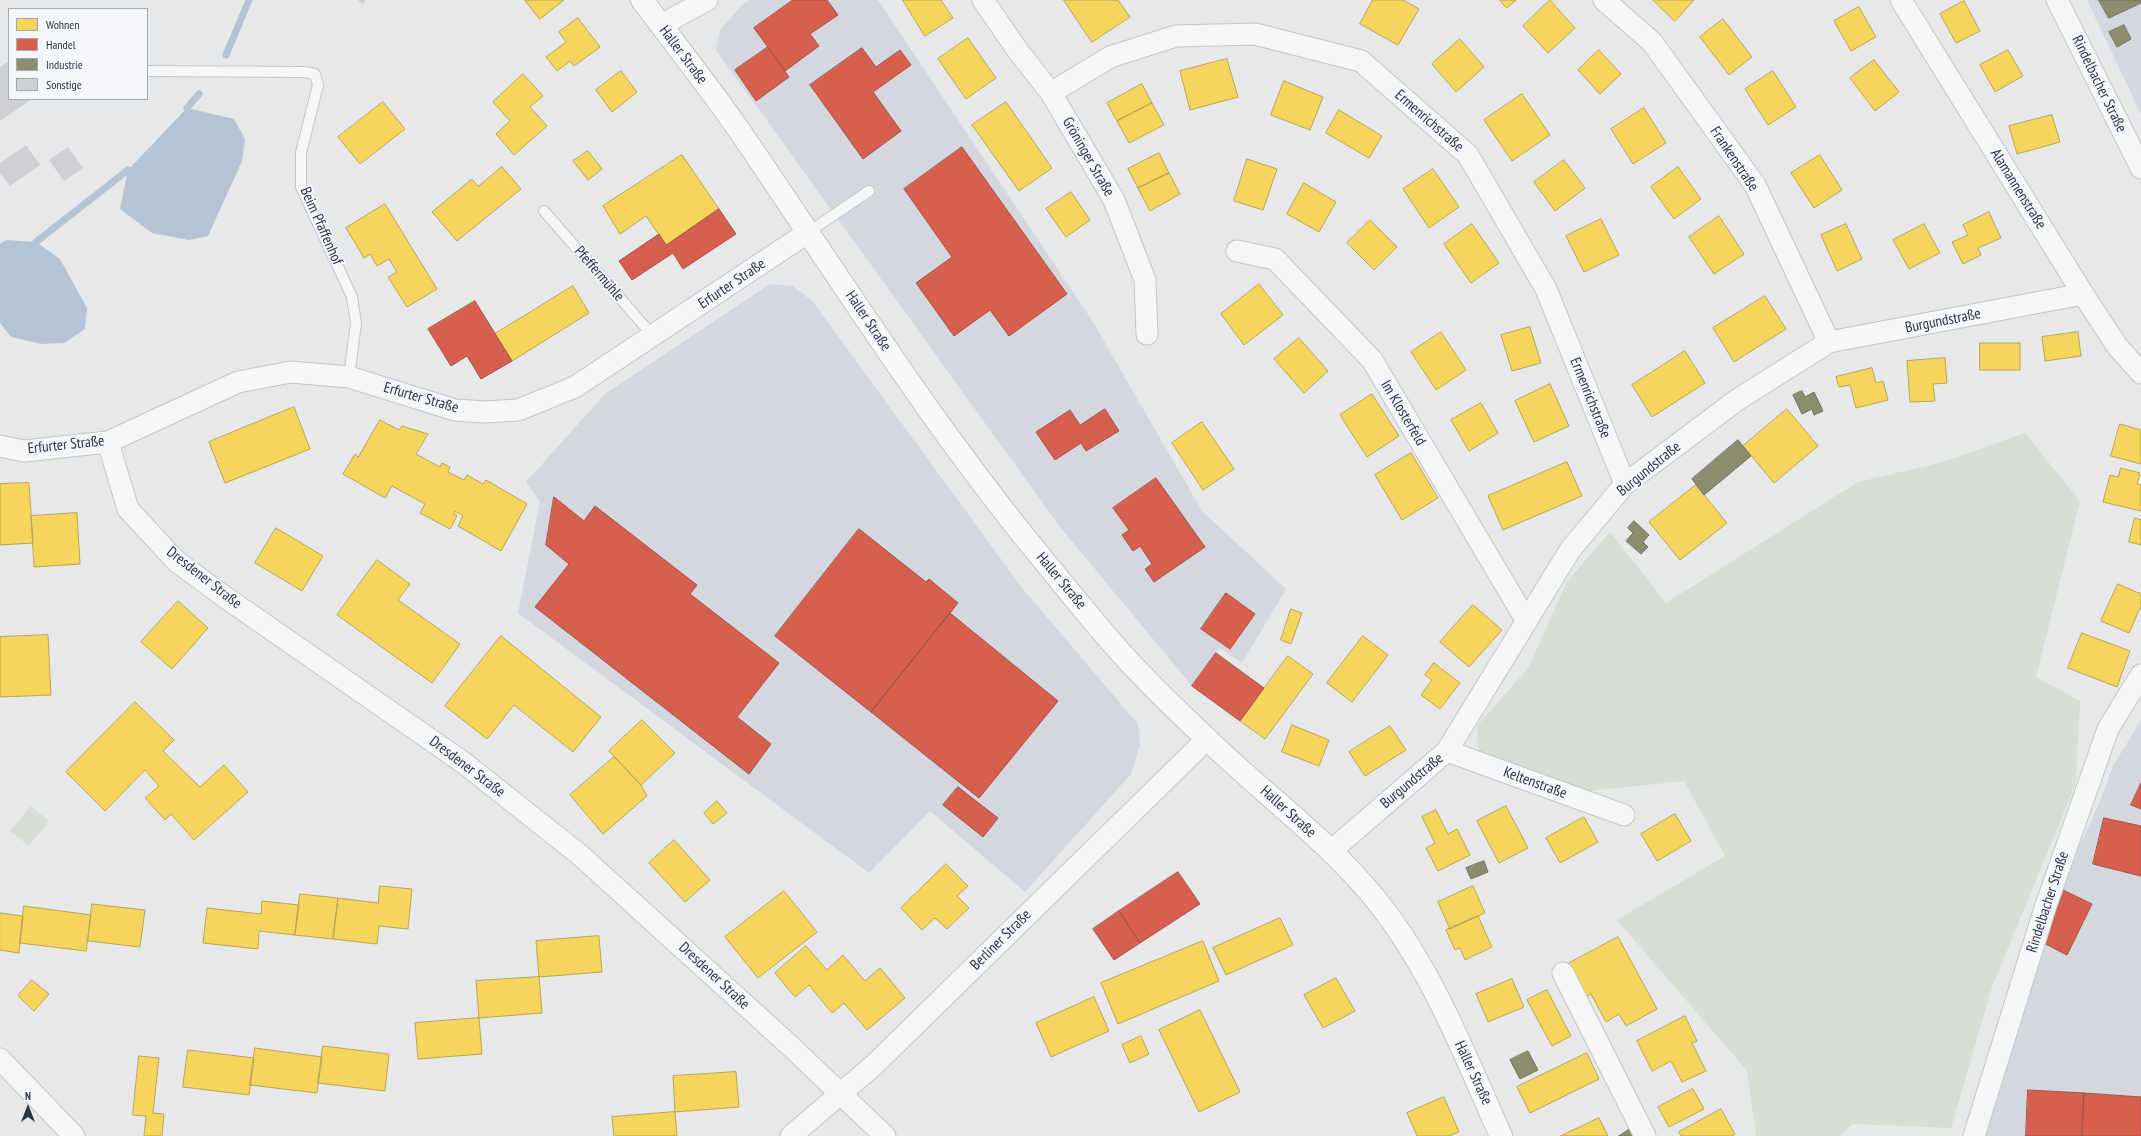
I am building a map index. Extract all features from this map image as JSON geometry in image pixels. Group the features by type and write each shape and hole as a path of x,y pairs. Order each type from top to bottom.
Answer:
{"main road":[{"name":"Haller Straße","path":"642,0 740,131 808,233 978,479 1116,647 1207,739 1332,850 1376,900 1406,940 1431,983 1502,1136"}],"street":[{"path":"661,25 707,0"},
{"name":"Gröninger Straße","path":"983,0 1018,51 1051,93 1114,200 1145,280 1147,334"},
{"name":"Frankenstraße","path":"1604,0 1652,42 1755,185 1829,342"},
{"name":"Alamannenstraße","path":"1901,0 2083,294 2117,346 2141,373"},
{"name":"Rindelbacher Straße","path":"2057,0 2141,168"},
{"name":"Ermenrichstraße","path":"1051,93 1110,57 1176,36 1255,34 1361,61 1468,155 1546,289 1625,484"},
{"name":"Erfurter Straße","path":"0,446 24,451 108,442 238,382 291,372 349,377 455,410 486,412 518,410 575,388 808,233"},
{"name":"Im Klosterfeld","path":"1237,251 1275,259 1372,360 1526,620"},
{"name":"Burgundstraße","path":"1332,850 1447,751 1570,550 1625,484 1737,400 1829,342 2083,294"},
{"name":"Dresdener Straße","path":"108,442 128,509 176,561 222,595 464,763 574,850 642,910 886,1136"},
{"name":"Rindelbacher Straße","path":"1974,1136 2045,908 2108,729 2141,676"},
{"name":"Berliner Straße","path":"791,1136 874,1065 1207,739"},
{"name":"Keltenstraße","path":"1447,751 1624,815"},
{"path":"1563,973 1645,1136"},
{"path":"0,1059 74,1136"}],"lane":[{"name":"Beim Pfaffenhof","path":"148,71 304,72 315,74 318,85 301,153 301,187 352,297 356,322 349,377"},
{"path":"808,233 869,191"},
{"name":"Pfeffermühle","path":"544,211 654,336"}],"shaded area":[{"path":"749,0 878,0 1093,322 1202,511 1286,589 1242,663 1220,648 1192,686 1060,527 716,50 720,30 743,4"},
{"path":"2087,0 2141,0 2141,114"},
{"path":"770,284 793,286 813,302 1022,588 1138,724 1140,744 1131,774 1025,892 930,811 869,873 518,613 540,502 526,482 605,394"},
{"path":"2025,433 2080,501 2036,677 2080,701 2076,783 1992,987 1951,1128 1853,1124 1840,1136 1756,1136 1747,1071 1617,920 1725,856 1684,781 1588,791 1478,751 1477,726 1529,667 1566,583 1610,532 1666,603 1858,482 1940,463"},
{"path":"2141,720 2141,1136 1984,1136 2036,939 2098,806 2113,766"},
{"path":"31,806 49,821 29,846 10,831"}],"water":[{"path":"187,108 234,119 245,139 242,161 208,236 189,240 152,233 120,209 128,170"},
{"path":"6,240 36,242 60,259 87,308 85,329 64,343 41,344 11,337 0,323 0,244"}],"building: Wohnen":[{"path":"525,0 564,0 540,19"},
{"path":"903,0 941,0 953,18 925,36"},
{"path":"1064,0 1118,0 1130,17 1092,42"},
{"path":"1373,0 1403,0 1419,9 1398,45 1360,24"},
{"path":"1500,0 1516,0 1507,8"},
{"path":"1550,0 1575,28 1548,53 1523,26"},
{"path":"1653,0 1694,0 1675,21"},
{"path":"1964,1 1980,31 1956,43 1940,14"},
{"path":"1859,7 1876,37 1851,51 1834,21"},
{"path":"578,18 600,47 574,66 570,61 557,71 546,57 566,42 559,32"},
{"path":"1723,19 1752,57 1729,75 1700,37"},
{"path":"968,38 996,78 966,99 938,59"},
{"path":"1460,39 1484,67 1456,92 1432,64"},
{"path":"1599,50 1621,74 1600,94 1578,70"},
{"path":"2008,50 2023,76 1995,92 1980,65"},
{"path":"1227,59 1238,97 1190,110 1180,71"},
{"path":"1874,60 1899,92 1875,111 1850,78"},
{"path":"621,71 637,92 612,112 596,90"},
{"path":"1773,71 1796,107 1768,125 1745,89"},
{"path":"523,74 543,96 530,107 547,126 514,155 496,134 510,121 493,102"},
{"path":"1284,81 1323,97 1310,130 1271,115"},
{"path":"1142,84 1152,103 1117,121 1107,103"},
{"path":"1522,94 1550,135 1512,161 1484,120"},
{"path":"383,102 405,129 360,164 338,137"},
{"path":"1006,102 1052,168 1019,191 972,125"},
{"path":"1152,103 1164,125 1129,143 1117,121"},
{"path":"1644,108 1666,143 1633,164 1611,129"},
{"path":"1339,110 1382,136 1369,158 1326,133"},
{"path":"2052,115 2060,142 2017,154 2009,126"},
{"path":"588,151 602,169 588,180 573,161"},
{"path":"1159,153 1169,173 1138,188 1128,169"},
{"path":"682,155 719,209 666,245 646,216 620,234 603,206"},
{"path":"1820,155 1842,190 1814,208 1791,173"},
{"path":"1247,159 1277,169 1263,210 1234,201"},
{"path":"1564,160 1585,188 1555,211 1534,182"},
{"path":"502,167 521,189 457,241 432,212 472,179 478,186"},
{"path":"1678,167 1701,199 1674,219 1651,187"},
{"path":"1433,169 1459,207 1429,228 1403,189"},
{"path":"1169,173 1180,194 1150,211 1138,188"},
{"path":"1304,183 1336,202 1319,232 1287,214"},
{"path":"1071,192 1090,220 1066,237 1046,209"},
{"path":"385,204 437,289 407,307 388,277 397,272 389,259 377,266 370,254 364,258 346,228"},
{"path":"1989,212 2001,238 1978,248 1981,255 1963,264 1952,242 1968,235 1963,225"},
{"path":"1719,216 1744,254 1714,274 1689,237"},
{"path":"1601,219 1619,255 1584,272 1566,236"},
{"path":"1370,220 1397,247 1374,270 1347,243"},
{"path":"1472,224 1499,263 1471,283 1444,244"},
{"path":"1846,224 1862,259 1837,271 1821,235"},
{"path":"1924,224 1940,253 1909,269 1893,240"},
{"path":"1259,284 1283,315 1244,345 1221,314"},
{"path":"573,286 589,313 512,361 495,334"},
{"path":"1765,296 1786,329 1734,362 1713,328"},
{"path":"1530,327 1541,363 1512,371 1501,335"},
{"path":"1441,332 1466,370 1436,390 1411,352"},
{"path":"2078,332 2081,356 2045,361 2042,337"},
{"path":"1299,338 1328,371 1304,393 1274,359"},
{"path":"1980,343 2020,343 2020,370 1980,370"},
{"path":"1685,351 1705,383 1652,417 1632,385"},
{"path":"1945,358 1947,383 1933,384 1935,401 1910,402 1907,361"},
{"path":"1872,368 1876,383 1883,381 1888,400 1856,408 1850,385 1839,387 1836,377"},
{"path":"1550,384 1569,426 1534,442 1515,401"},
{"path":"1372,394 1399,436 1367,457 1340,415"},
{"path":"1481,403 1498,433 1469,451 1451,420"},
{"path":"294,407 310,449 225,483 209,442"},
{"path":"1787,409 1818,446 1774,483 1743,446"},
{"path":"380,420 399,430 402,426 428,434 416,454 440,467 442,463 450,467 448,472 464,480 467,475 483,484 486,480 527,504 501,551 458,526 463,516 455,511 454,514 457,516 450,529 420,513 425,504 392,486 385,498 343,474 355,454 358,457"},
{"path":"1202,422 1234,469 1203,490 1172,443"},
{"path":"2120,424 2141,430 2141,464 2111,456"},
{"path":"1411,453 1438,498 1402,520 1375,475"},
{"path":"1567,462 1582,496 1503,530 1488,496"},
{"path":"2121,468 2140,473 2137,484 2141,485 2141,511 2103,502 2110,475 2118,477"},
{"path":"29,483 33,543 0,545 0,484"},
{"path":"1696,485 1727,523 1680,560 1649,522"},
{"path":"77,513 80,564 34,567 31,516"},
{"path":"2135,518 2141,520 2141,545 2129,542"},
{"path":"276,528 323,556 302,591 255,563"},
{"path":"377,560 410,584 398,600 460,644 432,683 337,615"},
{"path":"2118,584 2141,594 2141,606 2129,633 2101,621"},
{"path":"178,601 208,628 172,669 141,642"},
{"path":"1473,605 1502,630 1469,667 1440,642"},
{"path":"1291,609 1302,613 1291,644 1281,640"},
{"path":"2082,633 2130,651 2117,687 2068,668"},
{"path":"48,635 51,695 0,697 0,637"},
{"path":"501,636 601,717 573,752 514,705 487,739 445,706"},
{"path":"1363,636 1388,655 1352,702 1327,683"},
{"path":"1288,656 1313,674 1265,739 1240,721"},
{"path":"1434,663 1460,683 1440,709 1421,695 1432,680 1425,675"},
{"path":"135,702 174,740 163,751 200,787 224,765 248,792 194,840 171,814 165,820 145,798 159,786 145,770 105,811 66,772"},
{"path":"642,720 675,753 641,785 609,751"},
{"path":"1292,725 1329,740 1319,766 1282,752"},
{"path":"1390,726 1406,750 1365,776 1349,752"},
{"path":"614,757 641,785 647,796 603,834 570,795"},
{"path":"717,801 727,813 713,824 704,813"},
{"path":"1506,806 1528,848 1499,863 1477,821"},
{"path":"1436,810 1448,834 1457,829 1470,855 1438,871 1426,848 1435,843 1422,817"},
{"path":"1675,814 1691,841 1657,861 1641,834"},
{"path":"1584,817 1598,842 1560,863 1546,838"},
{"path":"674,840 710,880 685,902 649,863"},
{"path":"946,864 968,886 957,896 969,908 947,929 935,918 922,930 901,908"},
{"path":"380,886 412,889 408,929 379,926 377,944 333,939 338,898 378,903"},
{"path":"1473,886 1485,913 1450,929 1438,902"},
{"path":"784,891 817,932 758,978 725,937"},
{"path":"300,894 338,898 333,939 295,935"},
{"path":"262,901 299,905 295,935 259,931 258,949 203,943 207,908 261,914"},
{"path":"92,904 145,910 140,947 88,941"},
{"path":"24,906 91,915 86,951 20,943"},
{"path":"0,913 23,916 19,953 0,950"},
{"path":"1478,916 1492,947 1465,960 1460,948 1455,950 1446,930"},
{"path":"1280,918 1293,945 1226,975 1213,948"},
{"path":"599,936 602,972 539,977 536,941"},
{"path":"1618,937 1657,1009 1626,1026 1619,1014 1606,1022 1591,994 1582,999 1564,966"},
{"path":"1203,941 1219,981 1118,1024 1101,983"},
{"path":"806,946 827,970 843,955 865,981 880,968 905,998 867,1030 844,1003 832,1013 809,985 795,997 775,973"},
{"path":"539,977 542,1013 479,1018 476,981"},
{"path":"1336,978 1355,1011 1323,1028 1304,995"},
{"path":"1512,979 1524,1007 1488,1022 1476,994"},
{"path":"32,980 49,994 34,1011 18,996"},
{"path":"1547,990 1571,1036 1552,1046 1527,1000"},
{"path":"1094,997 1109,1031 1051,1057 1036,1023"},
{"path":"1200,1010 1240,1092 1199,1112 1159,1030"},
{"path":"1685,1016 1697,1041 1692,1043 1706,1071 1682,1082 1671,1061 1652,1071 1637,1041"},
{"path":"479,1018 482,1054 418,1059 415,1023"},
{"path":"1141,1036 1149,1054 1130,1063 1122,1045"},
{"path":"323,1046 389,1054 385,1091 318,1083"},
{"path":"255,1048 322,1057 317,1093 250,1085"},
{"path":"188,1050 254,1058 249,1095 183,1087"},
{"path":"1587,1053 1599,1079 1530,1113 1517,1087"},
{"path":"139,1056 159,1058 153,1113 164,1114 162,1136 144,1136 146,1116 133,1115"},
{"path":"736,1072 739,1107 675,1112 673,1076"},
{"path":"1693,1089 1704,1109 1669,1127 1658,1107"},
{"path":"1444,1097 1459,1132 1449,1136 1417,1136 1407,1113"},
{"path":"1721,1109 1735,1134 1732,1136 1681,1136 1679,1132"},
{"path":"675,1112 677,1136 614,1136 612,1117"},
{"path":"1599,1118 1608,1136 1561,1136"}],"building: Handel":[{"path":"793,0 827,0 838,15 810,34 819,46 785,71 754,28"},
{"path":"768,47 789,77 756,101 735,70"},
{"path":"862,48 876,67 900,50 911,65 873,92 901,131 863,159 810,85"},
{"path":"962,147 1067,294 1009,336 990,310 954,336 916,283 952,257 904,189"},
{"path":"719,209 736,234 683,269 673,253 632,280 619,261 659,234 666,245"},
{"path":"475,301 512,361 481,379 467,356 451,366 428,329"},
{"path":"1105,409 1119,431 1086,451 1081,443 1055,460 1036,432 1070,410 1080,425"},
{"path":"1156,478 1205,547 1154,582 1145,569 1152,564 1140,546 1133,551 1122,535 1129,530 1113,508"},
{"path":"554,497 584,521 595,506 697,585 690,594 779,663 737,717 771,744 749,774 535,607 569,564 546,545"},
{"path":"859,529 926,582 929,579 958,603 871,712 775,636"},
{"path":"1226,593 1255,614 1230,649 1201,629"},
{"path":"950,613 1058,701 979,798 871,712"},
{"path":"1216,653 1264,688 1240,721 1192,686"},
{"path":"2141,783 2141,809 2131,805"},
{"path":"958,787 998,818 983,837 943,805"},
{"path":"2104,818 2141,826 2141,876 2093,864"},
{"path":"1178,872 1200,904 1140,943 1119,911"},
{"path":"2061,889 2092,904 2067,955 2036,939"},
{"path":"1119,911 1140,943 1114,960 1093,929"},
{"path":"2028,1090 2084,1093 2082,1136 2026,1136"},
{"path":"2084,1093 2141,1097 2141,1136 2082,1136"}],"building: Industrie":[{"path":"2099,0 2141,0 2141,3 2109,18"},
{"path":"2124,25 2131,39 2117,47 2109,32"},
{"path":"1802,391 1805,397 1814,392 1823,411 1814,415 1812,409 1802,414 1793,395"},
{"path":"1738,440 1751,456 1704,495 1692,479"},
{"path":"1634,521 1649,535 1643,542 1648,547 1641,554 1626,541 1633,533 1628,528"},
{"path":"1484,861 1488,872 1471,879 1466,868"},
{"path":"1528,1051 1538,1070 1520,1079 1510,1060"},
{"path":"1630,1129 1634,1136 1619,1136"}],"building: Sonstige":[{"path":"358,0 366,0 362,4"},
{"path":"8,62 8,100 31,100 0,121 0,67"},
{"path":"26,145 40,165 10,186 0,173 0,163"},
{"path":"68,147 83,168 64,181 49,160"}],"waterway":[{"path":"226,55 249,0"},
{"path":"187,108 199,94"},
{"path":"36,242 128,170"}]}
